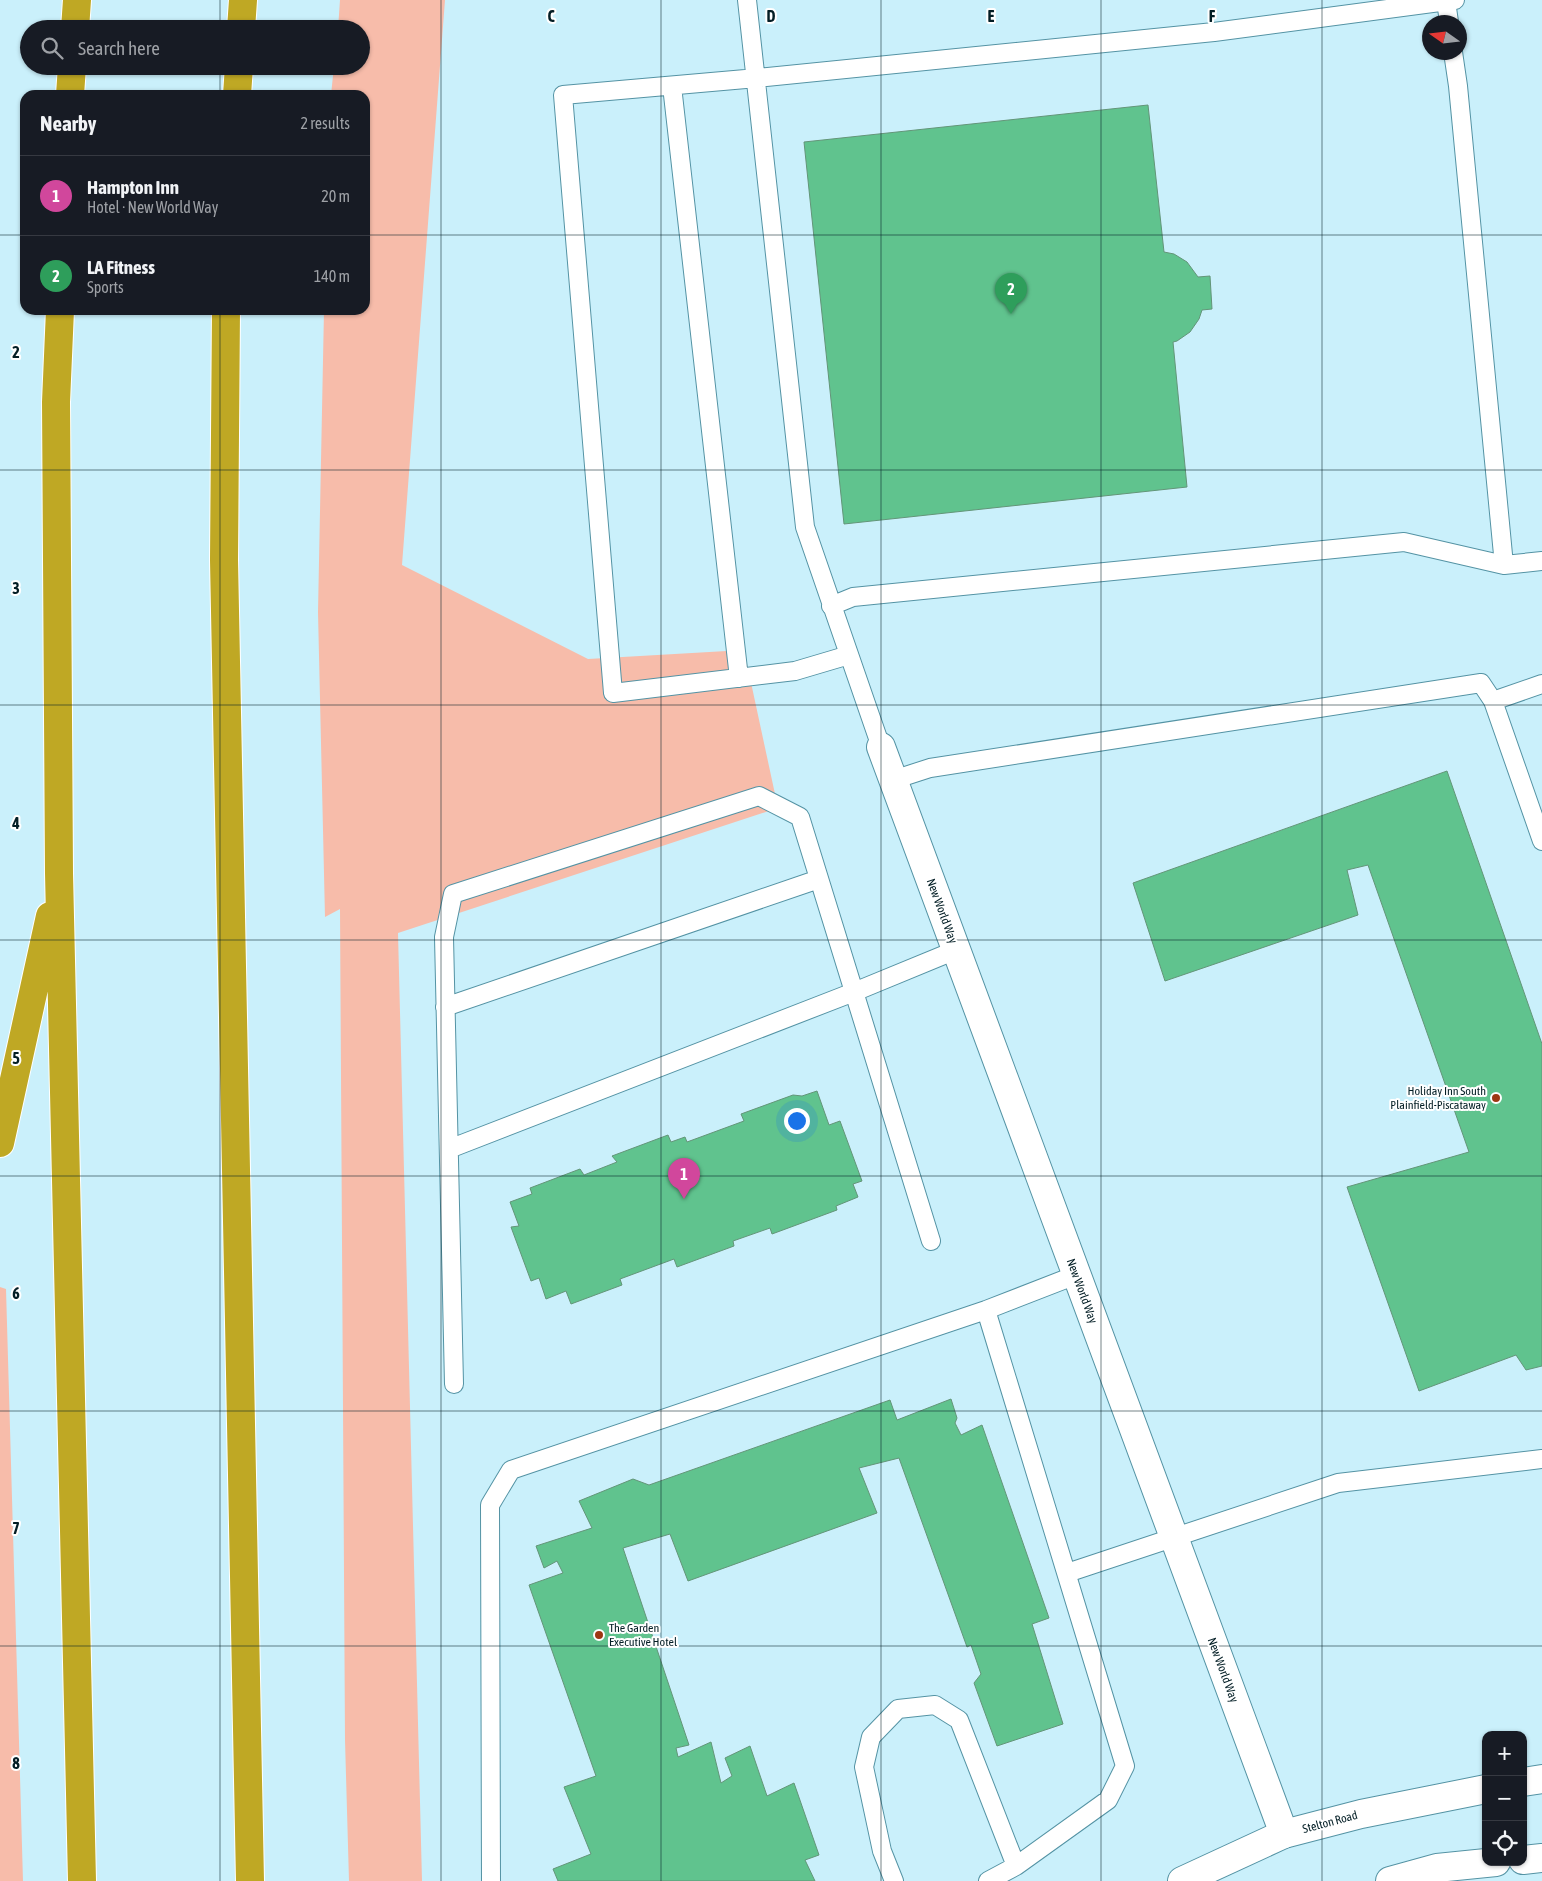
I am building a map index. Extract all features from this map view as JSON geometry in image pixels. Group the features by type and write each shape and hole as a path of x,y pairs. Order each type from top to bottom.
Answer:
{"highway":[{"path":"76,20 77,0"},
{"path":"242,20 243,0"},
{"path":"70,90 71,75"},
{"path":"237,90 238,75"},
{"path":"60,315 56,402 59,873 82,1881"},
{"path":"226,315 224,570 250,1881"},
{"path":"0,1143 59,873"}],"street":[{"name":"New World Way","path":"881,747 1284,1834"},
{"path":"1527,1781 1542,1779"},
{"name":"Stelton Road","path":"1182,1881 1284,1834 1361,1814 1482,1790"},
{"path":"1527,1860 1542,1858"},
{"path":"1390,1881 1437,1868 1482,1863"}],"lane":[{"path":"747,0 805,527 881,747"},
{"path":"849,655 795,671 613,693 563,95 757,78 1214,32 1450,0 1449,15"},
{"path":"1454,60 1504,565"},
{"path":"672,86 739,678"},
{"path":"831,606 853,597 1404,542 1504,565 1542,561"},
{"path":"893,780 930,768 1481,682 1493,701 1542,841"},
{"path":"1493,701 1542,684"},
{"path":"454,1384 444,937 453,894 759,796 800,817 931,1241"},
{"path":"445,1007 819,879"},
{"path":"449,1149 854,992 956,950"},
{"path":"490,1881 490,1506 511,1470 986,1310 1076,1275"},
{"path":"986,1310 1125,1766 1108,1800 1016,1866 988,1881"},
{"path":"1067,1573 1338,1483 1542,1459"},
{"path":"894,1881 882,1851 864,1767 871,1737 898,1709 935,1705 959,1720 1016,1866"}],"shaded area":[{"path":"340,0 445,0 402,565 588,659 744,650 778,808 398,933 422,1881 349,1881 345,1740 340,909 325,917 318,612 324,315 370,315 370,90 332,90 333,75 370,75 370,20 339,20"},
{"path":"0,1287 6,1289 23,1881 0,1881"}],"building":[{"path":"1148,105 1164,252 1174,254 1187,262 1198,277 1210,276 1212,309 1202,310 1199,319 1190,332 1173,342 1187,487 844,524 804,142"},
{"name":"Holiday Inn South Plainfield-Piscataway","path":"1447,771 1542,1044 1542,1366 1526,1370 1516,1355 1419,1391 1347,1187 1469,1152 1368,865 1347,870 1358,915 1165,981 1133,883"},
{"path":"817,1091 829,1125 840,1121 862,1181 853,1184 858,1197 836,1206 837,1210 772,1234 770,1228 733,1241 734,1246 677,1267 674,1259 620,1279 622,1285 571,1304 566,1291 546,1299 539,1278 531,1281 511,1227 519,1226 510,1202 532,1194 530,1188 580,1169 584,1175 617,1162 612,1156 668,1135 671,1142 685,1137 687,1142 744,1121 741,1114 793,1095 802,1096"},
{"name":"The Garden Executive Hotel","path":"951,1399 957,1418 955,1423 961,1435 982,1425 1049,1618 1032,1624 1063,1724 997,1746 974,1683 981,1674 971,1645 967,1647 899,1458 859,1468 877,1513 688,1581 670,1534 623,1548 689,1745 676,1748 678,1757 711,1742 721,1783 732,1776 725,1758 750,1746 767,1796 794,1783 819,1855 805,1860 815,1881 558,1881 553,1869 591,1854 564,1787 596,1776 529,1585 563,1573 557,1561 544,1568 536,1546 592,1528 579,1501 633,1479 649,1485 890,1400 897,1420"}],"place":[{"name":"LA Fitness","path":"1011,314"},
{"name":"Holiday Inn South Plainfield-Piscataway","path":"1496,1098"},
{"name":"Hampton Inn","path":"684,1199"},
{"name":"The Garden Executive Hotel","path":"599,1635"}]}
